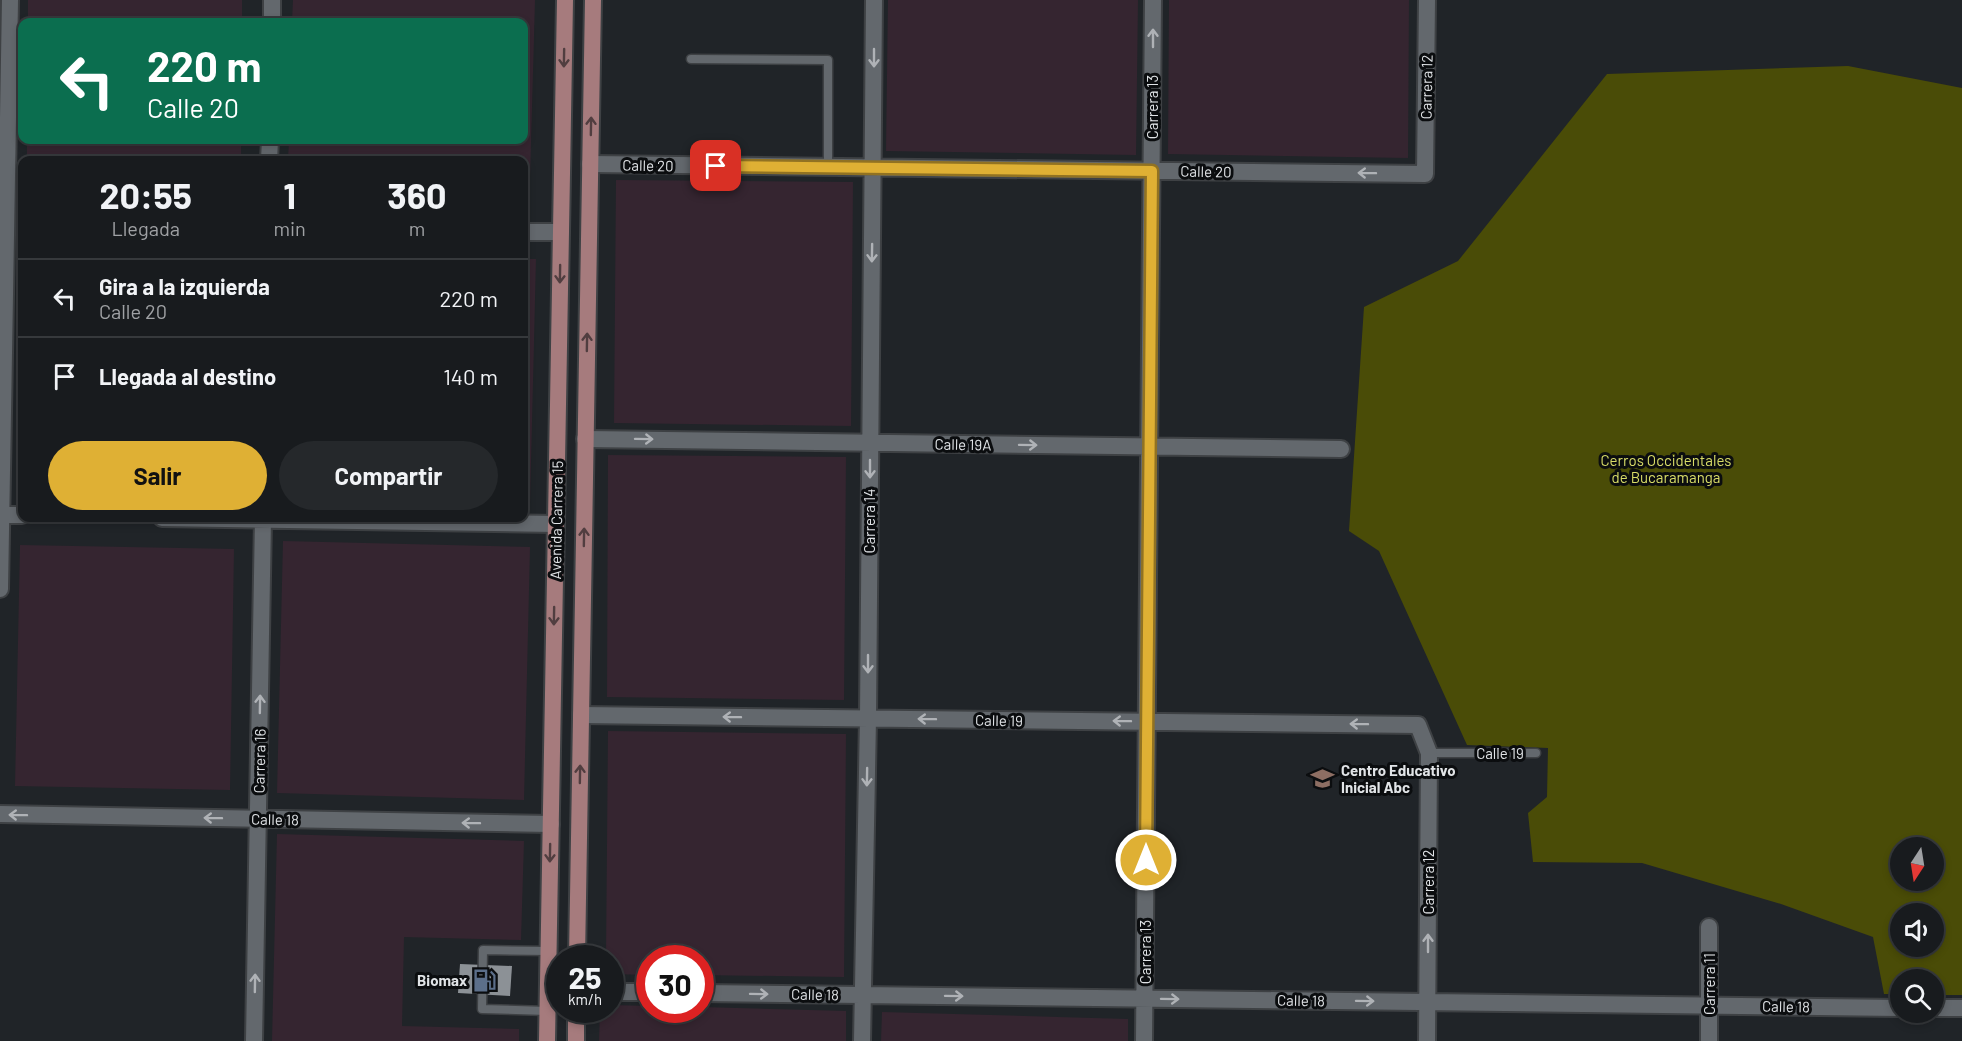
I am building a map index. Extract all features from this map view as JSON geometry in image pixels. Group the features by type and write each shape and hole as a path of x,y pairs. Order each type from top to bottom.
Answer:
{"main road":[{"name":"Avenida Carrera 15","path":"548,945 565,0"},
{"name":"Avenida Carrera 15","path":"577,945 593,0"},
{"name":"Avenida Carrera 15","path":"547,1023 547,1041"},
{"path":"576,1023 576,1041"}],"street":[{"path":"0,589 10,223 10,0"},
{"path":"272,0 272,18"},
{"name":"Carrera 14","path":"861,1041 868,718 874,0"},
{"name":"Carrera 13","path":"1144,1041 1153,0"},
{"name":"Carrera 12","path":"1425,174 1427,0"},
{"name":"Calle 20","path":"590,164 1425,174"},
{"path":"528,232 561,232"},
{"name":"Calle 19A","path":"585,439 1341,449"},
{"path":"1,515 18,515"},
{"name":"Carrera 16","path":"254,1041 263,522"},
{"path":"458,522 556,524"},
{"name":"Calle 19","path":"581,715 1418,725"},
{"name":"Carrera 12","path":"1418,725 1429,753 1427,1041"},
{"name":"Calle 18","path":"0,814 551,824"},
{"name":"Carrera 11","path":"1709,927 1709,1041"},
{"name":"Calle 18","path":"714,993 1890,1008"},
{"path":"1944,1008 1962,1008"}],"lane":[{"path":"691,59 828,60 828,167"},
{"name":"Calle 19","path":"1429,753 1536,753"},
{"path":"546,951 483,950 482,1009 546,1011"}],"shaded area":[{"path":"28,0 242,0 242,18 28,18"},
{"path":"293,0 535,0 529,214 528,156 288,156 289,144 528,144 528,18 292,18"},
{"path":"888,0 1138,0 1136,155 886,151"},
{"path":"1169,0 1409,0 1408,158 1168,154"},
{"path":"27,144 241,144 241,156 27,156"},
{"path":"616,180 853,182 851,426 614,423"},
{"path":"528,259 536,259 530,503 528,503"},
{"path":"608,455 846,457 844,700 607,697"},
{"path":"283,541 530,547 524,800 277,793"},
{"path":"20,545 234,549 230,790 15,786"},
{"path":"608,731 846,734 844,977 714,975 714,945 636,945 636,975 624,974 624,945 606,945"},
{"path":"277,834 524,841 521,940 404,937 402,1026 519,1029 519,1041 272,1041"},
{"path":"624,1005 636,1006 636,1023 714,1023 714,1007 846,1011 846,1041 599,1041 600,1023 624,1023"},
{"path":"882,1012 1128,1019 1128,1041 881,1041"}],"green space":[{"name":"Cerros Occidentales de Bucaramanga","path":"1848,66 1962,88 1962,995 1944,995 1944,969 1890,969 1890,994 1884,994 1873,937 1781,904 1642,863 1533,862 1528,813 1547,797 1548,748 1467,745 1379,551 1349,531 1364,307 1458,261 1607,74"}],"building":[{"name":"Biomax","path":"460,964 512,966 510,996 458,993"}],"place":[{"name":"Centro Educativo Inicial Abc","path":"1323,779"},
{"name":"Biomax","path":"485,980"}],"route":[{"path":"716,166 1152,171 1146,860"}]}
